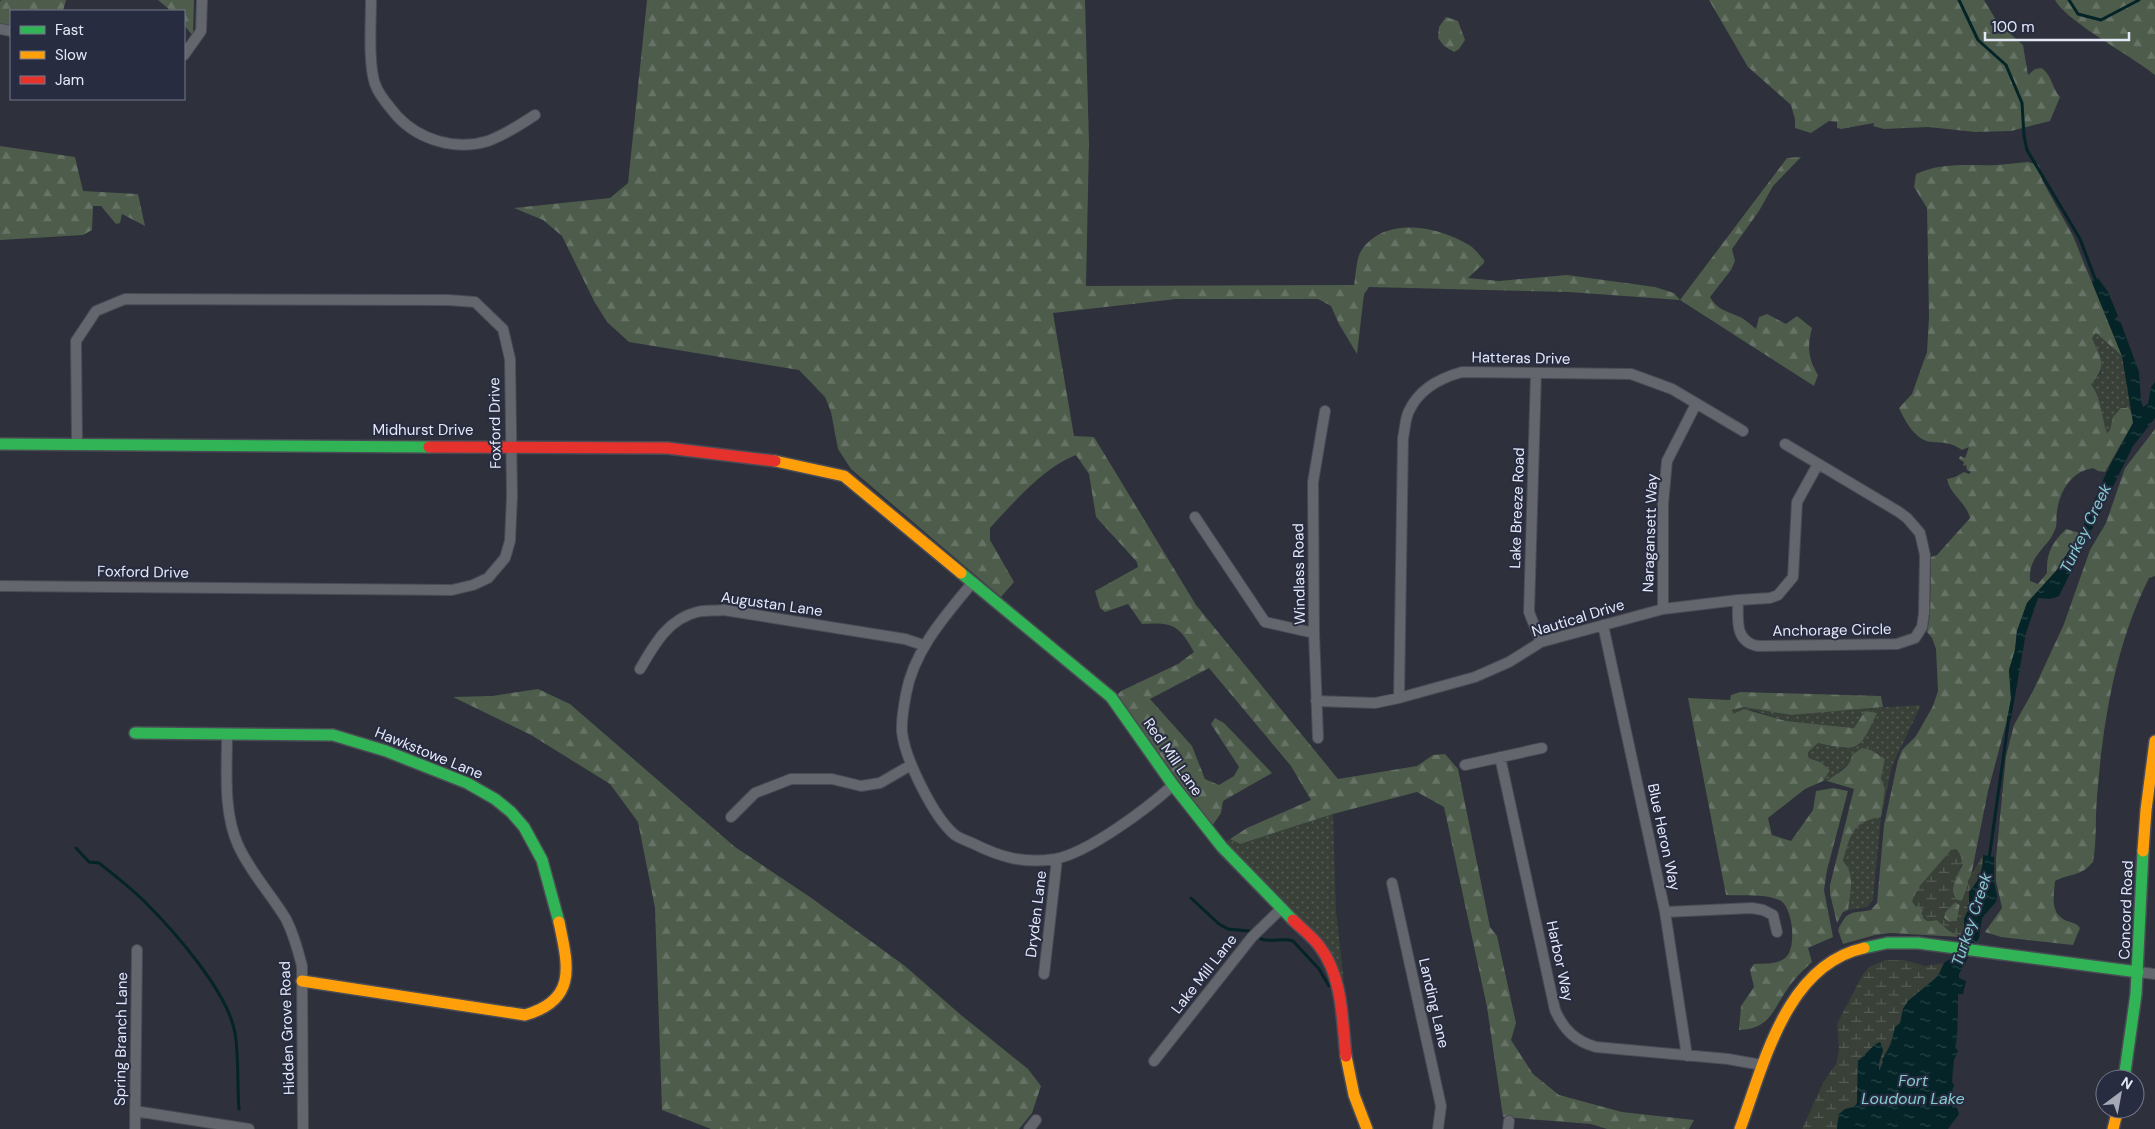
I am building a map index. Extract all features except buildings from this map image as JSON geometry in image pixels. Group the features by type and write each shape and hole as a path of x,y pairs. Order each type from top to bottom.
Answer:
{"street":[{"path":"185,54 200,31 202,0"},
{"path":"371,0 375,83 381,96 406,125 428,139 456,145 487,141 515,128 535,115"},
{"name":"Foxford Drive","path":"0,586 452,590 473,585 488,578 505,558 510,541 510,359 503,328 474,302 448,300 125,299 96,311 76,341 77,443"},
{"name":"Hatteras Drive","path":"1399,698 1403,438 1408,412 1418,395 1448,376 1462,372 1631,374 1672,389 1743,431"},
{"name":"Lake Breeze Road","path":"1536,373 1529,612 1540,642"},
{"name":"Naragansett Way","path":"1663,609 1663,504 1667,460 1696,404"},
{"name":"Windlass Road","path":"1318,738 1314,633 1313,482 1325,411"},
{"name":"Midhurst Drive","path":"0,444 668,448 735,455 822,469 844,476"},
{"name":"Anchorage Circle","path":"1738,600 1740,633 1744,640 1753,646 1897,644 1909,641 1918,634 1922,627 1925,555 1920,533 1899,512 1784,444"},
{"path":"1738,600 1770,598 1783,591 1793,578 1797,502 1818,464"},
{"name":"Red Mill Lane","path":"844,476 1111,697 1173,785 1222,847 1321,948 1330,962 1338,982 1348,1074 1367,1129"},
{"path":"1195,517 1265,622 1314,633"},
{"path":"973,582 923,645 906,693 902,731 911,765 931,804 955,835 996,855 1029,862 1057,859 1092,844 1156,800 1173,785"},
{"name":"Nautical Drive","path":"1316,701 1375,702 1399,698 1474,677 1508,662 1540,642 1663,609 1738,600"},
{"name":"Augustan Lane","path":"640,669 656,641 675,621 696,612 724,610 905,639 923,645"},
{"name":"Blue Heron Way","path":"1603,625 1665,912 1687,1056"},
{"name":"Hawkstowe Lane","path":"135,732 227,735 333,735 365,743 471,785 496,799 516,818 533,841 547,867 566,954 567,975 562,990 553,1003 541,1011 525,1015 302,981"},
{"name":"Hidden Grove Road","path":"227,735 227,793 230,820 238,844 249,866 286,919 296,942 302,966 303,1129"},
{"name":"Concord Road","path":"2126,1069 2133,1030 2138,972 2144,833 2155,741"},
{"path":"1465,765 1542,748"},
{"name":"Harbor Way","path":"1500,757 1555,1010 1562,1023 1579,1041 1596,1048 1728,1059 1762,1065"},
{"path":"731,817 755,793 790,779 832,779 861,786 880,783 911,765"},
{"name":"Dryden Lane","path":"1044,974 1057,859"},
{"name":"Landing Lane","path":"1392,883 1441,1106 1438,1129"},
{"name":"Lake Mill Lane","path":"1154,1061 1252,937 1282,908"},
{"path":"1665,912 1752,908 1763,910 1773,915 1777,932"},
{"path":"1740,1129 1762,1065 1790,1003 1804,983 1830,962 1844,954 1887,943 1918,943 2155,974"},
{"name":"Spring Branch Lane","path":"135,1129 137,950"},
{"path":"135,1111 250,1129"},
{"path":"1029,1129 1036,1120"}],"green space":[{"path":"66,0 63,10 10,10 10,27 0,26 0,1"},
{"path":"158,0 194,0 193,36 185,26 185,10 170,10"},
{"path":"647,0 1085,0 1089,143 1086,286 1354,285 1359,254 1371,240 1383,233 1411,228 1441,233 1472,247 1484,260 1484,263 1468,278 1499,281 1567,275 1655,287 1674,293 1680,300 1569,292 1369,287 1364,294 1357,354 1339,324 1331,306 1318,299 1176,299 1053,313 1074,436 1094,437 1196,605 1338,779 1417,766 1433,755 1445,754 1458,769 1490,927 1497,936 1516,1023 1511,1040 1533,1074 1559,1095 1622,1112 1694,1120 1689,1129 1607,1129 1591,1124 1503,1117 1487,1007 1444,807 1417,792 1333,814 1240,844 1230,839 1247,828 1311,800 1291,766 1209,668 1150,699 1192,746 1205,779 1219,785 1234,776 1239,767 1211,724 1215,718 1224,723 1272,773 1223,801 1221,813 1212,826 1116,696 1121,691 1178,664 1194,652 1184,636 1174,627 1161,624 1142,624 1128,604 1105,612 1100,608 1095,591 1138,567 1137,562 1096,517 1089,474 1076,455 1052,468 1041,477 990,528 990,540 1014,582 1001,597 851,469 838,449 831,412 825,397 799,370 629,342 607,322 594,301 562,236 543,220 514,208 610,198 628,183"},
{"path":"1709,0 1984,0 1998,23 2023,45 2028,75 2035,69 2041,68 2044,70 2060,97 2050,121 2011,131 1975,132 1928,127 1884,129 1873,126 1874,123 1841,129 1837,128 1837,122 1829,121 1811,133 1795,128 1795,119 1791,105 1748,67"},
{"path":"2055,0 2155,0 2155,75 2072,18"},
{"path":"1446,17 1458,21 1465,40 1459,49 1454,52 1444,46 1438,38 1439,27"},
{"path":"0,146 75,157 83,191 138,194 145,226 122,214 120,223 116,224 101,206 93,206 92,230 83,235 0,240"},
{"path":"1801,157 1773,186 1759,211 1732,249 1735,261 1731,270 1710,297 1719,307 1742,318 1756,329 1759,317 1767,314 1786,324 1797,316 1812,328 1809,352 1818,375 1814,386 1680,300 1787,158"},
{"path":"2028,162 2039,165 2042,180 2073,236 2122,356 2096,333 2092,338 2100,357 2101,367 2100,372 2091,384 2099,402 2107,433 2110,430 2113,417 2121,408 2129,408 2134,418 2133,423 2105,472 2093,468 2085,470 2068,483 2061,496 2053,534 2032,564 2030,581 2038,584 2047,573 2049,554 2057,539 2066,529 2080,533 2056,571 2027,603 2017,631 2015,650 2009,670 2011,699 2007,720 1988,791 1971,876 1962,901 1957,900 1954,896 1953,887 1963,864 1939,873 1927,880 1913,900 1923,909 1922,914 1927,921 1937,920 1948,930 1960,937 1890,933 1843,944 1838,930 1847,915 1871,910 1877,903 1884,825 1898,760 1902,750 1916,736 1933,706 1938,691 1936,649 1932,638 1927,632 1930,615 1931,557 1937,555 1970,518 1965,507 1951,490 1947,479 1964,472 1969,474 1971,472 1967,470 1966,465 1963,466 1964,462 1959,459 1960,456 1965,458 1969,447 1962,450 1951,444 1931,442 1920,438 1908,424 1899,408 1912,394 1927,352 1929,316 1927,208 1914,187 1916,174 1946,166"},
{"path":"2096,333 2122,356 2134,418 2129,408 2113,417 2107,434 2099,402 2091,384 2101,373 2101,359 2092,338"},
{"path":"2155,429 2155,576 2149,578 2137,604 2119,657 2103,741 2096,805 2093,862 2084,870 2055,881 2054,907 2056,912 2063,919 2076,924 2080,928 2073,945 2001,937 1985,932 2002,908 1996,881 1996,858 2006,756 2014,725 2033,691 2064,624 2090,550 2106,523 2125,468"},
{"path":"538,689 570,704 735,847 810,897 905,966 961,1015 1028,1069 1041,1086 1032,1113 1019,1129 711,1129 662,1110 655,908 638,822 610,784 531,735 453,697 492,696"},
{"path":"1740,692 1881,696 1883,707 1791,715 1744,707 1732,710 1733,714 1744,709 1786,721 1854,728 1865,711 1877,713 1866,735 1856,746 1842,747 1818,743 1808,752 1808,758 1820,762 1830,770 1823,781 1805,789 1768,818 1772,835 1791,841 1813,810 1816,791 1833,788 1848,791 1827,870 1824,890 1833,937 1808,948 1812,962 1792,983 1769,1018 1757,1026 1739,1030 1741,1006 1754,987 1750,970 1754,964 1774,963 1785,958 1789,953 1792,938 1791,920 1785,905 1781,901 1762,896 1726,895 1688,698 1730,700 1731,695"},
{"path":"1921,705 1892,766 1881,817 1873,900 1867,907 1848,910 1851,878 1850,872 1843,861 1852,831 1857,825 1869,819 1885,789 1881,778 1885,759 1851,762 1827,781 1823,781 1829,770 1820,762 1808,758 1807,752 1818,743 1847,749 1865,711 1854,728 1786,721 1752,710 1733,714 1732,710 1744,707 1791,715"},
{"path":"1862,748 1871,750 1885,759 1881,778 1885,789 1881,817 1871,819 1858,826 1848,844 1843,861 1850,872 1850,897 1848,910 1843,912 1837,923 1830,894 1830,885 1854,789 1827,781 1846,767 1852,755"},
{"path":"1333,814 1336,911 1344,982 1331,953 1226,842 1230,839 1240,844"},
{"path":"1956,849 1961,855 1962,861 1953,888 1953,894 1957,900 1962,901 1968,881 1983,855 1983,868 1978,881 1969,892 1970,908 1964,919 1964,929 1960,937 1948,930 1937,920 1927,921 1923,918 1923,909 1915,906 1912,901 1918,888 1951,850","holes":["1955,902 1960,905 1957,921 1949,922 1944,918 1945,912"]},
{"path":"1955,902 1960,905 1957,921 1949,922 1944,918 1945,912"},
{"path":"1885,960 1904,960 1925,966 1944,963 1932,982 1913,996 1906,1004 1901,1020 1876,1076 1883,1050 1873,1048 1858,1061 1857,1103 1854,1107 1845,1109 1837,1121 1837,1129 1802,1129 1823,1083 1836,1064 1839,1049 1837,1024 1863,974 1869,967"}],"water":[{"path":"2098,278 2108,292 2118,316 2115,319 2121,323 2139,372 2143,407 2148,404 2151,387 2155,382 2155,418 2133,446 2059,596 2051,599 2038,598 2026,633 2011,719 2007,720 2011,699 2009,670 2015,650 2017,631 2027,603 2056,571 2080,533 2108,469 2133,423 2122,356 2092,282"},
{"name":"Fort Loudoun Lake","path":"1983,855 1994,857 1994,881 1997,896 1996,902 1982,918 1979,938 1959,974 1959,978 1966,981 1963,994 1958,994 1955,1047 1958,1051 1954,1060 1952,1082 1954,1085 1952,1093 1959,1114 1948,1129 1837,1129 1839,1114 1845,1109 1854,1107 1857,1103 1858,1061 1880,1042 1883,1050 1879,1071 1882,1060 1891,1044 1895,1027 1900,1023 1903,1009 1908,1001 1938,976 1944,963 1953,957 1964,929 1964,919 1969,908 1969,892 1980,875"}],"waterway":[{"name":"Turkey Creek","path":"1959,0 1978,40 2006,65 2022,103 2024,136 2027,150 2080,239 2097,284"},
{"path":"2069,0 2078,14 2101,20 2139,0"},
{"name":"Turkey Creek","path":"1989,859 2009,717"},
{"path":"76,848 89,862 99,863 145,902 184,945 211,981 222,999 235,1033 239,1109"},
{"path":"1191,898 1219,924 1228,929 1249,931"},
{"path":"1261,939 1293,941 1319,969 1329,986"}],"traffic: fast":[{"path":"0,444 429,447"},
{"path":"961,573 1111,697 1173,785 1222,847 1293,920"},
{"path":"135,733 333,735 386,751 467,783 495,799 511,812 524,827 542,860 559,922"},
{"path":"2125,1069 2136,994 2143,851"},
{"path":"1864,948 1887,943 1918,943 2138,972"}],"traffic: slow":[{"path":"775,461 844,476 961,573"},
{"path":"2143,851 2155,741"},
{"path":"302,981 525,1015 542,1008 554,1000 561,990 565,979 566,966 559,922"},
{"path":"1740,1129 1769,1048 1782,1020 1797,996 1815,974 1837,958 1864,948"},
{"path":"1346,1056 1354,1095 1367,1129"},
{"path":"2113,1129 2116,1119"}],"traffic: jam":[{"path":"429,447 667,448 775,461"},
{"path":"1293,920 1311,936 1328,959 1340,1000 1346,1056"}]}
